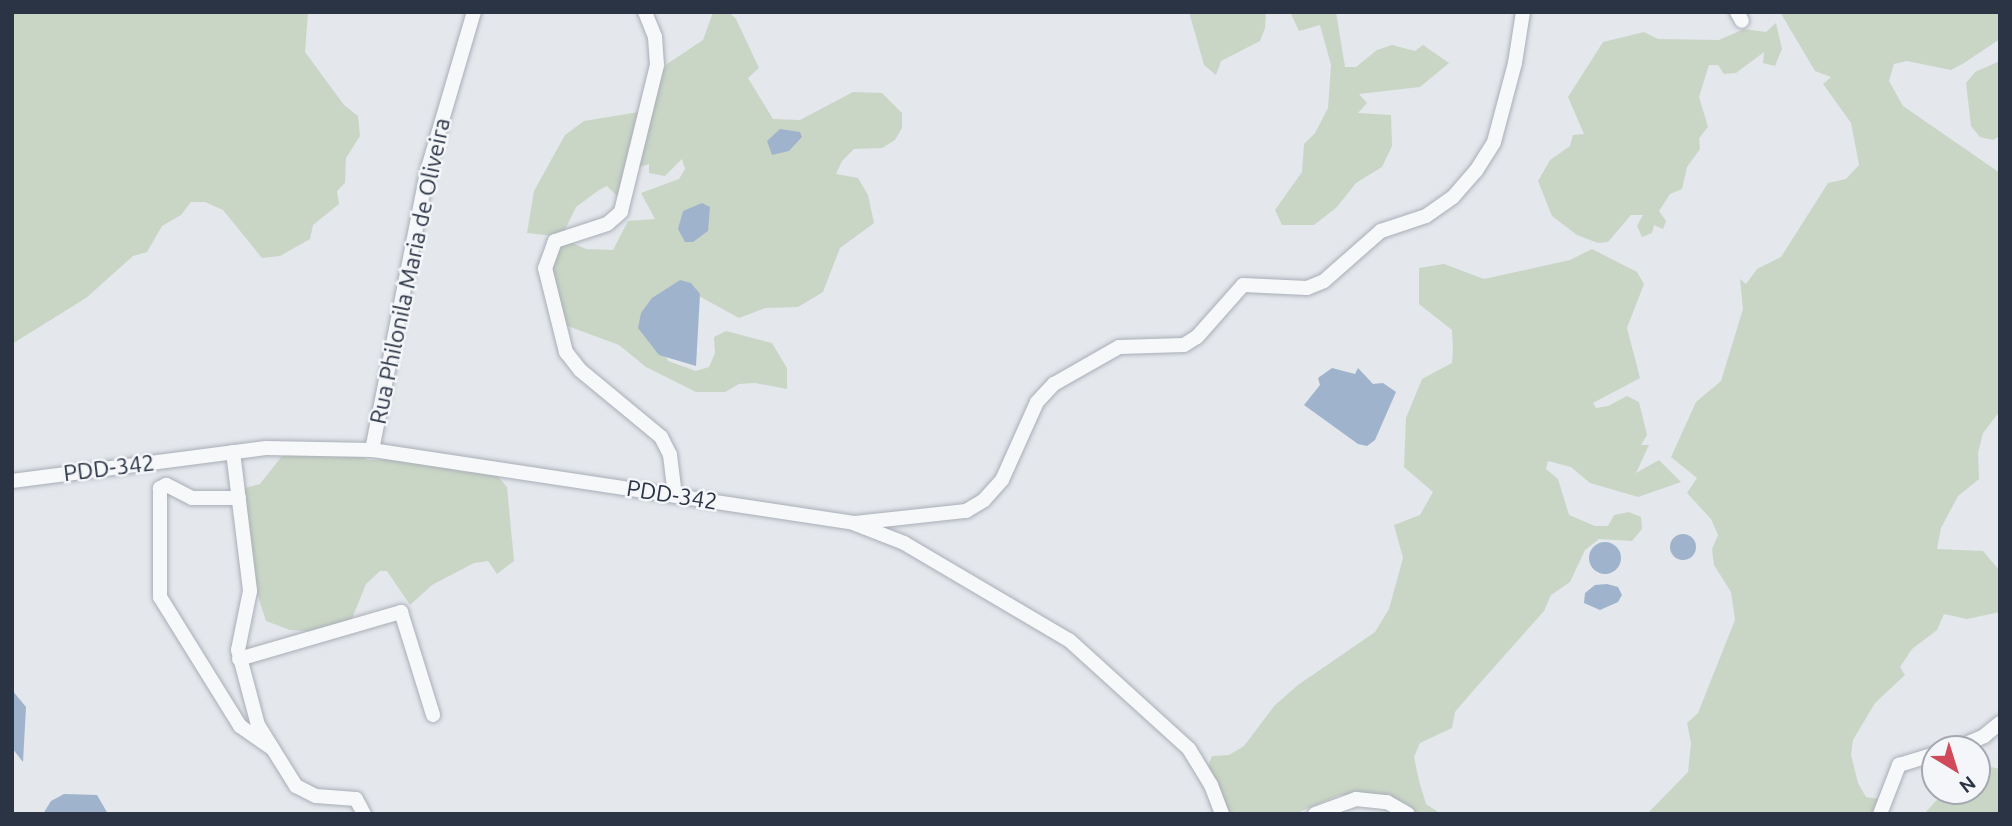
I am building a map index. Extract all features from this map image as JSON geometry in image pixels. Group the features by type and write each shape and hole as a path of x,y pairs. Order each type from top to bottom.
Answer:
{"street":[{"name":"Rua Philonila Maria de Oliveira","path":"372,450 428,168 474,12"},
{"path":"645,12 655,37 657,65 621,212 607,224 555,241 545,268 566,352 580,370 661,437 670,455 675,496"},
{"path":"853,523 966,511 984,500 1002,480 1037,402 1066,376 1119,347 1184,345 1197,337 1243,285 1307,288 1324,281 1381,231 1426,216 1453,197 1476,171 1494,142 1516,63 1523,12"},
{"name":"PDD-342","path":"12,481 266,447 372,450 853,523 904,543 1069,640 1189,749 1222,814"},
{"path":"233,452 250,591 239,659 258,725 296,786 316,796 353,798 364,814"},
{"path":"239,498 192,498 166,485 160,488 160,597 240,726 272,748"},
{"path":"239,659 401,612 433,715"},
{"path":"1979,735 2000,723"},
{"path":"1880,814 1899,765 1921,758"},
{"path":"1315,814 1356,799 1387,802 1408,814"}],"green space":[{"path":"12,12 308,12 305,52 344,105 358,116 360,136 346,158 345,183 337,191 339,204 313,225 310,239 280,256 262,258 223,210 205,202 191,202 181,215 162,226 147,252 133,256 86,298 12,344"},
{"path":"713,12 729,12 736,19 759,68 748,78 773,119 800,120 853,92 882,93 902,113 902,128 895,140 882,148 854,149 842,161 836,174 858,178 868,195 874,223 840,248 823,292 798,307 765,308 739,318 688,290 655,335 668,361 696,371 709,367 715,353 714,337 726,331 772,343 787,368 787,389 755,383 739,384 725,392 696,392 646,367 619,345 565,325 547,263 554,236 527,233 534,191 565,135 584,121 639,112 667,64 703,40","holes":["682,159 685,169 679,179 641,193 655,219 628,221 613,250 586,249 572,243 564,232 576,207 607,186 618,197 640,167 649,164 649,173 665,176"]},
{"path":"1189,12 1266,12 1265,28 1260,41 1221,61 1216,75 1204,65"},
{"path":"1290,12 1336,12 1345,67 1356,67 1377,50 1392,45 1415,51 1423,45 1449,63 1420,87 1359,94 1367,103 1358,113 1391,115 1392,146 1382,167 1356,183 1337,207 1314,225 1282,225 1275,210 1302,172 1304,144 1315,133 1328,108 1331,65 1320,25 1299,31"},
{"path":"1780,12 2000,12 2000,39 1964,63 1951,70 1907,61 1894,64 1889,81 1903,106 2000,173 2000,411 1983,433 1978,453 1979,479 1958,496 1941,528 1937,549 1983,551 2000,571 2000,612 1967,619 1944,614 1937,630 1912,649 1900,667 1905,675 1875,703 1853,740 1851,755 1858,783 1866,797 1879,799 1882,814 1647,814 1688,772 1691,743 1687,723 1698,713 1735,620 1731,592 1714,565 1712,549 1718,535 1711,519 1687,493 1697,478 1671,457 1696,402 1721,381 1743,309 1740,279 1746,284 1757,269 1781,257 1828,183 1846,179 1859,165 1851,123 1823,84 1831,77 1815,71"},
{"path":"1776,23 1782,49 1775,66 1763,63 1764,52 1736,73 1724,74 1718,65 1709,65 1699,97 1708,127 1699,138 1700,149 1687,167 1682,189 1670,194 1659,211 1666,221 1663,229 1654,225 1652,233 1642,237 1637,226 1643,215 1631,215 1608,242 1598,243 1577,235 1552,216 1538,181 1550,160 1570,146 1573,135 1584,134 1568,97 1603,42 1644,32 1658,39 1719,40 1744,29 1766,32"},
{"path":"2000,61 2000,136 1993,140 1980,137 1971,126 1966,83 1975,72"},
{"path":"1592,249 1637,272 1644,284 1627,328 1640,378 1593,403 1596,408 1608,406 1627,396 1639,402 1647,435 1641,445 1649,445 1636,473 1659,460 1681,482 1638,497 1590,483 1571,467 1548,461 1546,469 1558,479 1569,515 1595,526 1608,526 1614,515 1629,512 1641,517 1642,529 1632,541 1599,539 1585,550 1570,582 1551,595 1544,611 1455,712 1452,728 1420,743 1414,757 1419,781 1426,804 1441,814 1417,814 1407,804 1378,794 1339,795 1295,814 1226,814 1208,766 1212,756 1229,755 1244,746 1275,705 1298,685 1375,632 1389,609 1403,558 1394,525 1420,515 1433,492 1404,467 1406,418 1422,379 1452,363 1452,330 1419,304 1419,268 1444,264 1484,279 1570,260"},
{"path":"345,446 368,460 410,459 464,472 493,471 507,487 514,561 497,574 488,561 474,563 432,585 410,605 387,571 380,571 366,584 351,621 318,632 290,630 266,621 240,540 245,488 260,484 286,451"},
{"path":"1991,767 2000,769 2000,814 1924,814 1932,805 1991,805"}],"water":[{"path":"780,129 800,132 802,137 789,151 772,155 767,141"},
{"path":"702,203 710,207 708,231 693,242 685,242 678,229 683,211"},
{"path":"680,280 691,283 700,294 696,366 659,355 638,328 641,313 652,298"},
{"path":"1332,368 1355,374 1358,368 1373,384 1383,383 1396,392 1375,440 1367,446 1358,444 1304,405 1320,385 1318,378"},
{"path":"1683,534 1692,538 1696,547 1692,556 1683,560 1674,556 1670,547 1674,538"},
{"path":"1605,542 1617,546 1621,558 1617,570 1605,574 1593,570 1589,558 1593,546"},
{"path":"1595,585 1618,587 1622,595 1618,602 1600,610 1584,603 1585,593"},
{"path":"12,690 26,707 23,762 12,748"},
{"path":"64,794 97,795 108,814 43,814 51,801"}]}
